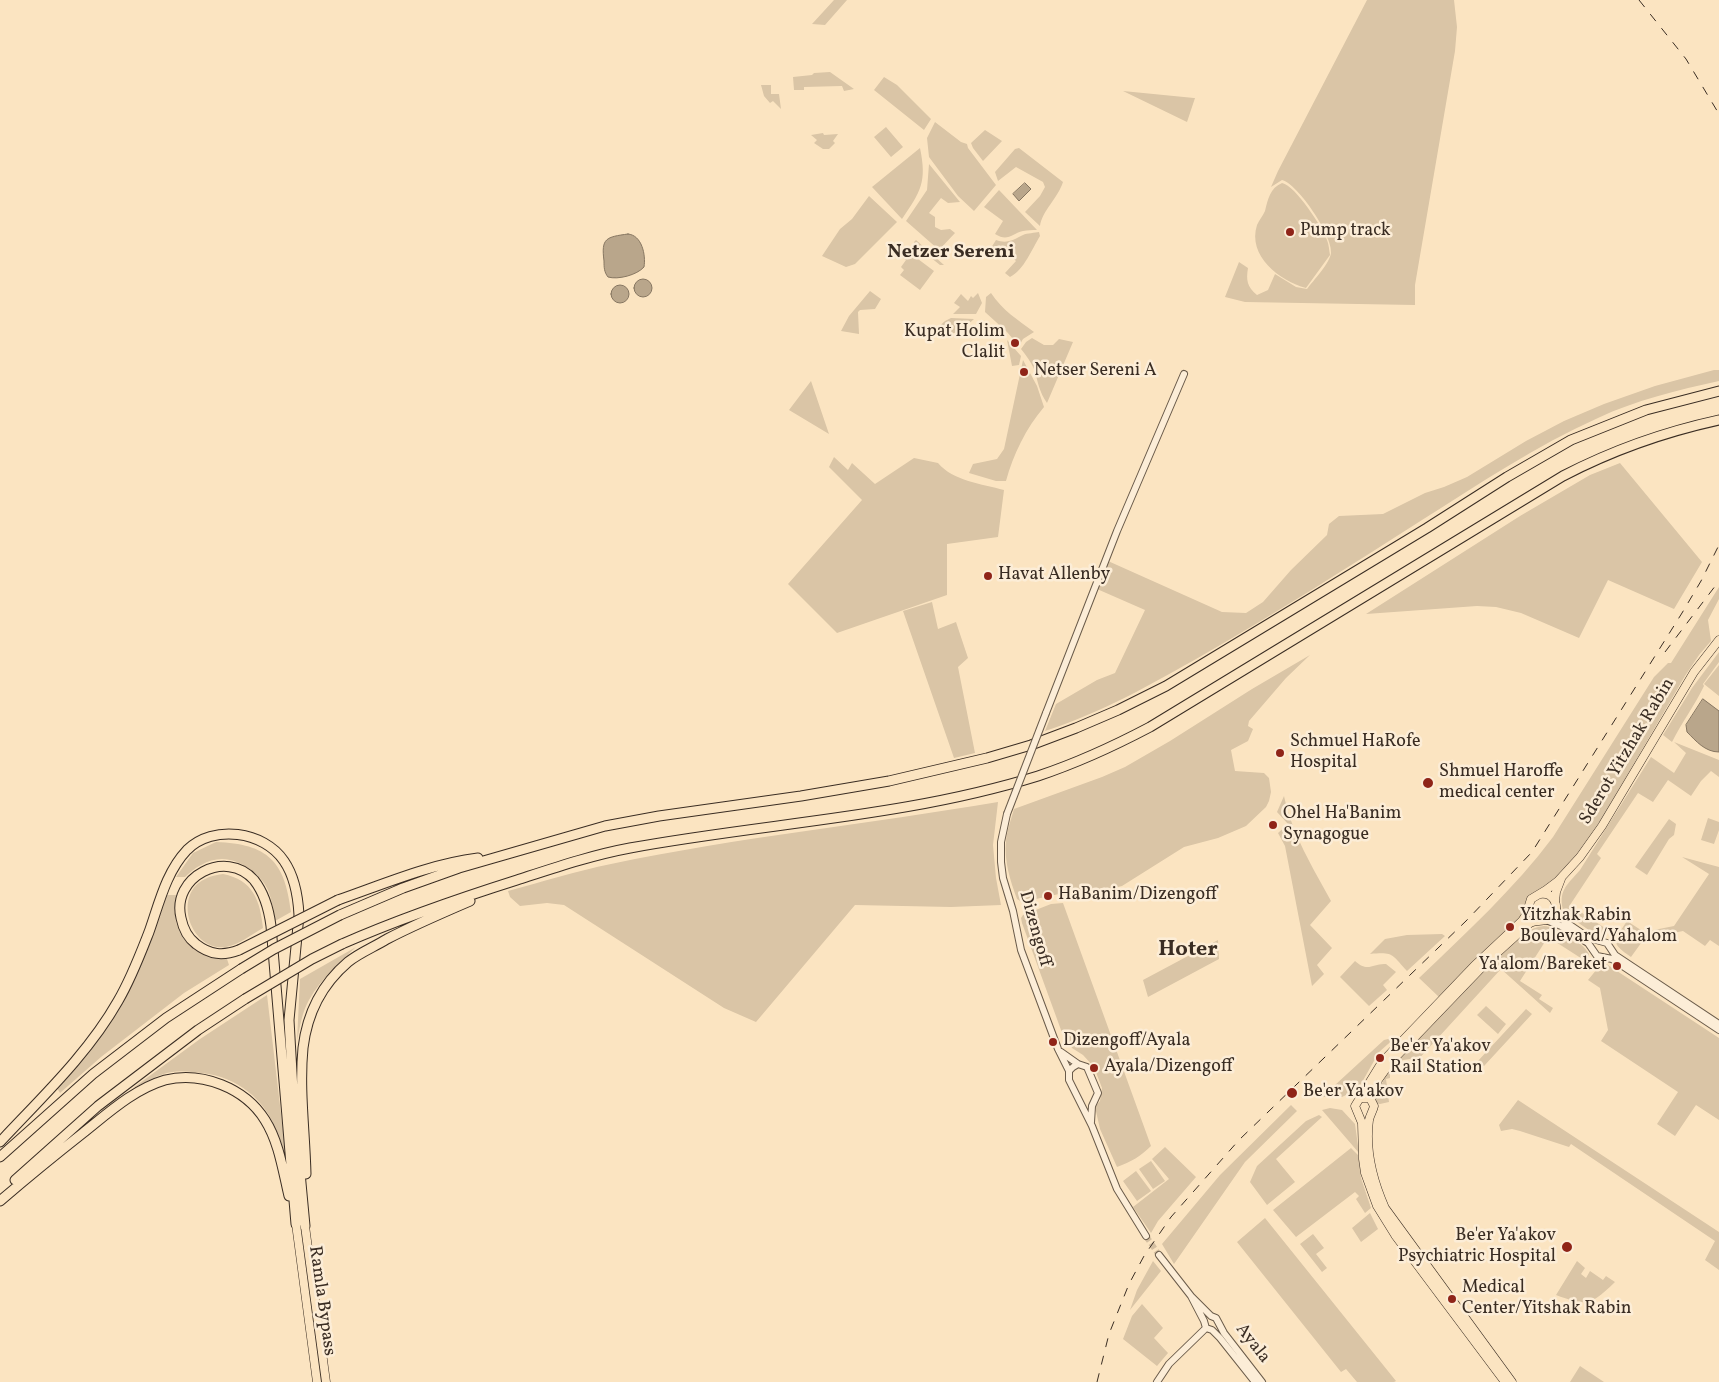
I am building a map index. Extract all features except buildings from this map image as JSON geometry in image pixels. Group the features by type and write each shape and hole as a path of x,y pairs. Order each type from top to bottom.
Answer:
{"highway":[{"path":"0,1157 93,1074 166,1018 274,949 340,915 431,878 579,833 624,822 856,788 987,758 1068,732 1166,686 1427,528 1507,477 1571,440 1646,410 1719,391"},
{"path":"0,1194 98,1106 198,1030 312,959 377,928 523,878 629,848 850,816 930,802 1017,782 1087,758 1126,740 1183,707 1563,476 1595,460 1652,438 1719,420"},
{"path":"0,1142 66,1071 102,1027 131,975 173,869 180,859 189,849 208,838 222,834 247,836 259,840 278,853 291,872 298,899 289,1020 300,1225"},
{"path":"300,1225 271,926 266,899 253,879 240,870 223,866 201,872 188,884 183,893 180,903 180,914 185,930 194,943 215,954 227,955 239,950 338,900 457,860 503,855"},
{"path":"300,1225 306,1172 302,1062 307,1026 318,997 342,968 364,952 407,929 523,878"},
{"path":"0,1201 109,1112 132,1096 166,1080 198,1078 214,1082 238,1093 249,1101 265,1121 273,1136 300,1225"}],"main road":[{"name":"Sderot Yitzhak Rabin","path":"1540,894 1562,877 1592,841 1694,672 1719,640"},
{"name":"Sderot Yitzhak Rabin","path":"1556,905 1556,892 1562,877"},
{"path":"1371,1100 1378,1080 1390,1063 1487,962 1530,923 1543,921 1553,916 1556,905 1550,895 1540,894 1531,899 1522,920 1474,966 1382,1062 1355,1106 1362,1123 1362,1151 1365,1172 1371,1194 1380,1212 1395,1235 1505,1382"},
{"path":"1529,906 1531,915 1543,921"},
{"path":"1360,1098 1367,1097 1374,1106 1369,1124 1370,1158 1374,1180 1385,1208 1512,1382"},
{"path":"1359,1114 1365,1116 1371,1113"},
{"name":"Ramla Bypass","path":"300,1225 317,1382"},
{"name":"Ramla Bypass","path":"300,1225 326,1382"}],"street":[{"name":"Dizengoff","path":"1069,1072 1058,1049 1021,950 1013,911 1003,878 1000,842 1007,814 1117,531 1184,374"},
{"path":"1556,905 1559,916 1564,922 1599,942 1607,943 1615,955 1719,1024"},
{"path":"1543,921 1565,928 1588,943 1597,956 1604,956 1620,965 1719,1030"},
{"path":"1594,950 1595,944 1599,942"},
{"path":"1604,956 1608,953 1609,948"},
{"path":"1058,1049 1078,1064 1084,1065 1089,1069 1098,1090 1091,1110 1092,1126"},
{"path":"1078,1064 1072,1067 1069,1072 1069,1080 1092,1126 1116,1189 1146,1236"},
{"path":"1081,1103 1088,1104 1094,1102"},
{"name":"Ayala","path":"1159,1255 1191,1296 1211,1316"},
{"name":"Ayala","path":"1191,1296 1207,1326 1255,1382"},
{"path":"1157,1382 1169,1364 1207,1326 1207,1317 1216,1318 1218,1324 1216,1328 1207,1326"},
{"name":"Ayala","path":"1218,1324 1262,1382"}],"shaded area":[{"path":"834,0 847,0 825,25 812,24"},
{"path":"1367,0 1454,0 1457,27 1455,51 1415,285 1415,305 1245,302 1225,297 1239,262 1248,268 1248,283 1257,295 1268,290 1275,274 1296,287 1307,289 1325,267 1330,257 1330,245 1321,223 1305,200 1289,184 1282,180 1271,187"},
{"path":"830,72 854,89 844,91 842,86 804,87 804,90 794,90 793,77"},
{"path":"884,77 897,85 931,119 924,130 874,90"},
{"path":"761,85 771,85 771,94 779,94 781,109 773,101 770,103 764,96"},
{"path":"1123,91 1194,98 1195,98 1187,122"},
{"path":"935,122 961,142 967,144 996,185 974,211 958,196 929,157 927,138"},
{"path":"886,127 903,147 891,157 874,137"},
{"path":"985,130 1002,141 983,161 971,143"},
{"path":"823,133 824,135 838,134 833,141 835,143 829,149 823,149 814,143 817,140 811,135"},
{"path":"920,148 923,170 921,186 902,219 872,187"},
{"path":"1019,148 1063,182 1058,194 1041,220 1040,226 1025,212 1040,196 1045,187 1043,182 1016,167 998,181 995,172 1015,149"},
{"path":"929,164 960,202 948,203 941,198 929,213 935,217 935,227 941,230 950,229 955,233 939,250 906,221 927,190"},
{"path":"1025,183 1031,189 1019,201 1013,194"},
{"name":"Pump track","path":"1282,183 1294,191 1308,208 1320,226 1328,244 1330,255 1306,288 1286,280 1276,273 1261,257 1257,247 1255,236 1257,225 1265,211 1272,191"},
{"path":"999,190 1037,230 1023,231 1009,237 995,234 1003,221 984,207"},
{"path":"869,196 897,222 855,264 846,267 822,256 840,229 852,219"},
{"path":"1039,232 1040,236 1027,259 1015,274 1010,277 1005,273 1016,261 1006,251 1002,257 991,248 996,240 1013,240 1025,234"},
{"path":"628,234 637,238 642,246 644,267 627,276 608,277 604,267 604,243 615,236"},
{"path":"916,240 944,265 940,265 915,245 914,242"},
{"path":"906,250 934,271 920,290 900,275 904,270 901,267 906,260 901,257"},
{"path":"643,279 649,282 652,288 649,294 643,297 637,294 634,288 637,282"},
{"path":"620,285 626,288 629,294 626,300 620,303 614,300 611,294 614,288"},
{"path":"870,291 881,299 875,309 860,310 858,312 859,334 841,331 849,316"},
{"path":"978,293 982,303 976,314 953,314 960,307 954,303 961,294 968,301 971,296 973,298"},
{"path":"991,293 1005,310 1034,332 1023,339 1019,346 985,312 986,297"},
{"path":"951,318 974,319 961,330 951,334 940,333 935,330"},
{"path":"1032,338 1044,345 1053,345 1059,339 1073,342 1047,403 1040,391 1033,366 1021,349"},
{"path":"1007,340 1021,356 1019,365 1012,366"},
{"path":"1023,360 1037,386 1044,407 1031,424 1021,442 1012,461 1006,481 996,481 969,473 973,464 997,459 1004,449"},
{"path":"1719,370 1719,381 1627,406 1553,440 1487,479 1314,589 1203,655 1106,707 1045,731 1056,704 1097,680 1115,673 1145,610 1097,589 1108,561 1222,612 1246,613 1263,602 1291,570 1327,535 1329,524 1339,516 1383,514 1425,493 1467,477 1526,441 1564,421 1604,404 1655,386"},
{"path":"811,381 829,434 789,410"},
{"path":"834,457 848,470 852,463 875,484 914,458 938,463 952,474 968,481 1004,490 998,537 947,544 947,595 837,633 788,584 862,500 829,467"},
{"path":"1620,463 1702,562 1674,609 1608,580 1579,638 1521,613 1496,607 1477,606 1366,614 1520,516 1590,475"},
{"path":"1719,587 1719,599 1708,620 1711,641 1685,676 1602,818 1564,872 1552,884 1534,893 1519,920 1439,997 1419,978 1506,893 1553,837 1654,677 1668,663 1671,663"},
{"path":"932,602 938,629 956,622 968,658 958,667 975,753 954,758 903,611"},
{"path":"1719,652 1719,662 1703,684 1704,686 1672,742 1663,735 1692,688"},
{"path":"1310,655 1286,678 1249,721 1248,726 1253,729 1248,741 1231,750 1235,771 1264,773 1269,778 1271,792 1269,801 1266,807 1246,826 1218,838 1184,847 1122,886 1105,890 1073,891 1022,902 1017,899 1008,870 1006,856 1007,833 1014,809 1125,767"},
{"path":"1719,665 1719,696 1704,684"},
{"path":"1703,699 1719,711 1719,752 1705,748 1687,732 1686,725"},
{"path":"1674,742 1719,760 1719,777 1711,771 1701,781 1691,796 1668,780 1653,802 1638,793 1597,854 1601,858 1570,905 1608,930 1603,936 1599,937 1564,913 1562,899 1564,889 1580,870 1651,757 1674,773 1686,753"},
{"path":"1284,796 1292,824 1310,863 1331,901 1310,925 1332,948 1317,965 1324,974 1312,986 1285,846 1278,833 1288,824 1277,812"},
{"path":"998,802 993,845 1001,905 951,907 855,905 756,1022 724,1008 564,905 547,903 520,906 510,897 508,891 585,870 659,854"},
{"path":"1708,818 1719,822 1719,830 1714,844 1701,840"},
{"path":"1669,819 1676,824 1674,835 1669,839 1647,875 1635,867"},
{"path":"216,842 234,843 249,847 271,859 284,880 291,912 275,921 271,898 265,884 255,873 236,862 222,859 207,862 197,867 185,877 176,877 193,853"},
{"path":"1682,857 1719,867 1719,946 1710,940 1705,946 1683,931 1644,939 1631,957 1619,948 1616,941 1627,921 1644,932 1674,926 1709,874"},
{"path":"223,874 233,877 248,886 257,900 263,928 241,942 226,947 213,946 203,941 195,932 188,908 189,897 195,886 207,878"},
{"path":"167,895 177,895 175,909 177,924 185,941 199,952 208,956 227,959 229,965 184,993 101,1057 60,1093 57,1088 107,1028 142,961"},
{"path":"1063,903 1151,1146 1136,1158 1117,1167 1100,1129 1095,1107 1100,1101 1102,1088 1094,1067 1083,1055 1072,1048 1061,1030 1022,923 1021,918 1023,915 1051,904"},
{"path":"1544,926 1556,929 1569,936 1586,949 1589,954 1587,962 1548,937 1520,981 1542,995 1539,999 1553,1008 1550,1013 1501,969 1415,1063 1410,1059 1403,1060 1397,1066 1399,1074 1390,1074 1390,1078 1386,1079 1389,1102 1375,1103 1374,1099 1391,1066 1413,1041 1511,944 1530,930"},
{"path":"1442,934 1445,936 1407,971 1392,955 1384,953 1370,954 1385,939 1407,935"},
{"path":"1218,940 1219,959 1148,997 1143,980"},
{"path":"356,947 314,992 305,1010 297,1041 300,979"},
{"path":"1355,961 1367,967 1386,964 1396,972 1383,985 1387,990 1369,1006 1340,977"},
{"path":"1602,963 1605,963 1719,1038 1719,1120 1696,1105 1675,1136 1657,1124 1678,1092 1601,1041 1608,1030 1600,988 1588,980"},
{"path":"267,995 287,1165 280,1140 272,1120 265,1109 248,1092 227,1079 215,1075 180,1071 162,1075 133,1088 200,1039"},
{"path":"1486,1006 1506,1024 1498,1034 1477,1015"},
{"path":"1526,1009 1532,1014 1484,1066 1477,1062"},
{"path":"1396,1037 1379,1052 1361,1084 1354,1091 1342,1097 1322,1097 1384,1040"},
{"path":"1518,1100 1719,1232 1719,1270 1705,1260 1715,1241 1571,1144 1569,1147 1512,1129 1501,1131 1499,1125"},
{"path":"1291,1105 1297,1111 1245,1162 1174,1264 1162,1244 1220,1175"},
{"path":"1330,1108 1342,1110 1355,1124 1359,1153 1322,1110"},
{"path":"1319,1115 1322,1117 1276,1159 1295,1182 1267,1205 1250,1182 1257,1166 1306,1121"},
{"path":"1165,1147 1196,1177 1158,1221 1151,1233 1133,1207 1169,1179 1152,1159"},
{"path":"1351,1148 1358,1155 1361,1178 1371,1208 1365,1213 1356,1199 1359,1196 1355,1192 1296,1237 1273,1210"},
{"path":"1151,1161 1165,1181 1153,1189 1139,1169"},
{"path":"1136,1171 1151,1191 1137,1201 1123,1181"},
{"path":"1370,1213 1378,1229 1361,1242 1352,1228"},
{"path":"1265,1218 1396,1381 1357,1382 1346,1369 1341,1372 1237,1242"},
{"path":"1313,1234 1324,1248 1316,1254 1327,1268 1322,1272 1300,1244"},
{"path":"1153,1261 1161,1271 1130,1310 1137,1290"},
{"path":"1577,1261 1585,1268 1581,1274 1586,1278 1590,1271 1603,1280 1606,1276 1615,1282 1600,1295 1588,1302 1575,1301 1556,1295"},
{"path":"1142,1304 1163,1328 1154,1338 1168,1353 1157,1366 1123,1339 1132,1316"},
{"path":"1580,1366 1604,1382 1570,1382"}],"tunnel":[{"path":"1146,1236 1159,1255"}],"railway":[{"path":"1639,0 1686,59 1719,114"},
{"path":"1097,1382 1109,1334 1129,1284 1144,1256 1171,1217 1239,1140 1466,921 1532,852 1682,613 1719,545"},
{"path":"1665,652 1719,581"}],"place":[{"name":"Pump track","path":"1290,232"},
{"name":"Kupat Holim Clalit","path":"1015,343"},
{"name":"Netser Sereni A","path":"1024,372"},
{"name":"Havat Allenby","path":"988,576"},
{"name":"Schmuel HaRofe Hospital","path":"1280,753"},
{"name":"Shmuel Haroffe medical center","path":"1428,783"},
{"name":"Ohel Ha'Banim Synagogue","path":"1273,825"},
{"name":"HaBanim/Dizengoff","path":"1048,896"},
{"name":"Yitzhak Rabin Boulevard/Yahalom","path":"1510,927"},
{"name":"Ya'alom/Bareket","path":"1617,966"},
{"name":"Dizengoff/Ayala","path":"1053,1042"},
{"name":"Be'er Ya'akov Rail Station","path":"1380,1058"},
{"name":"Ayala/Dizengoff","path":"1094,1068"},
{"name":"Be'er Ya'akov","path":"1292,1093"},
{"name":"Be'er Ya'akov Psychiatric Hospital","path":"1567,1247"},
{"name":"Medical Center/Yitshak Rabin","path":"1452,1299"}],"district":[{"name":"Netzer Sereni","path":"951,253"},
{"name":"Hoter","path":"1188,951"}]}
